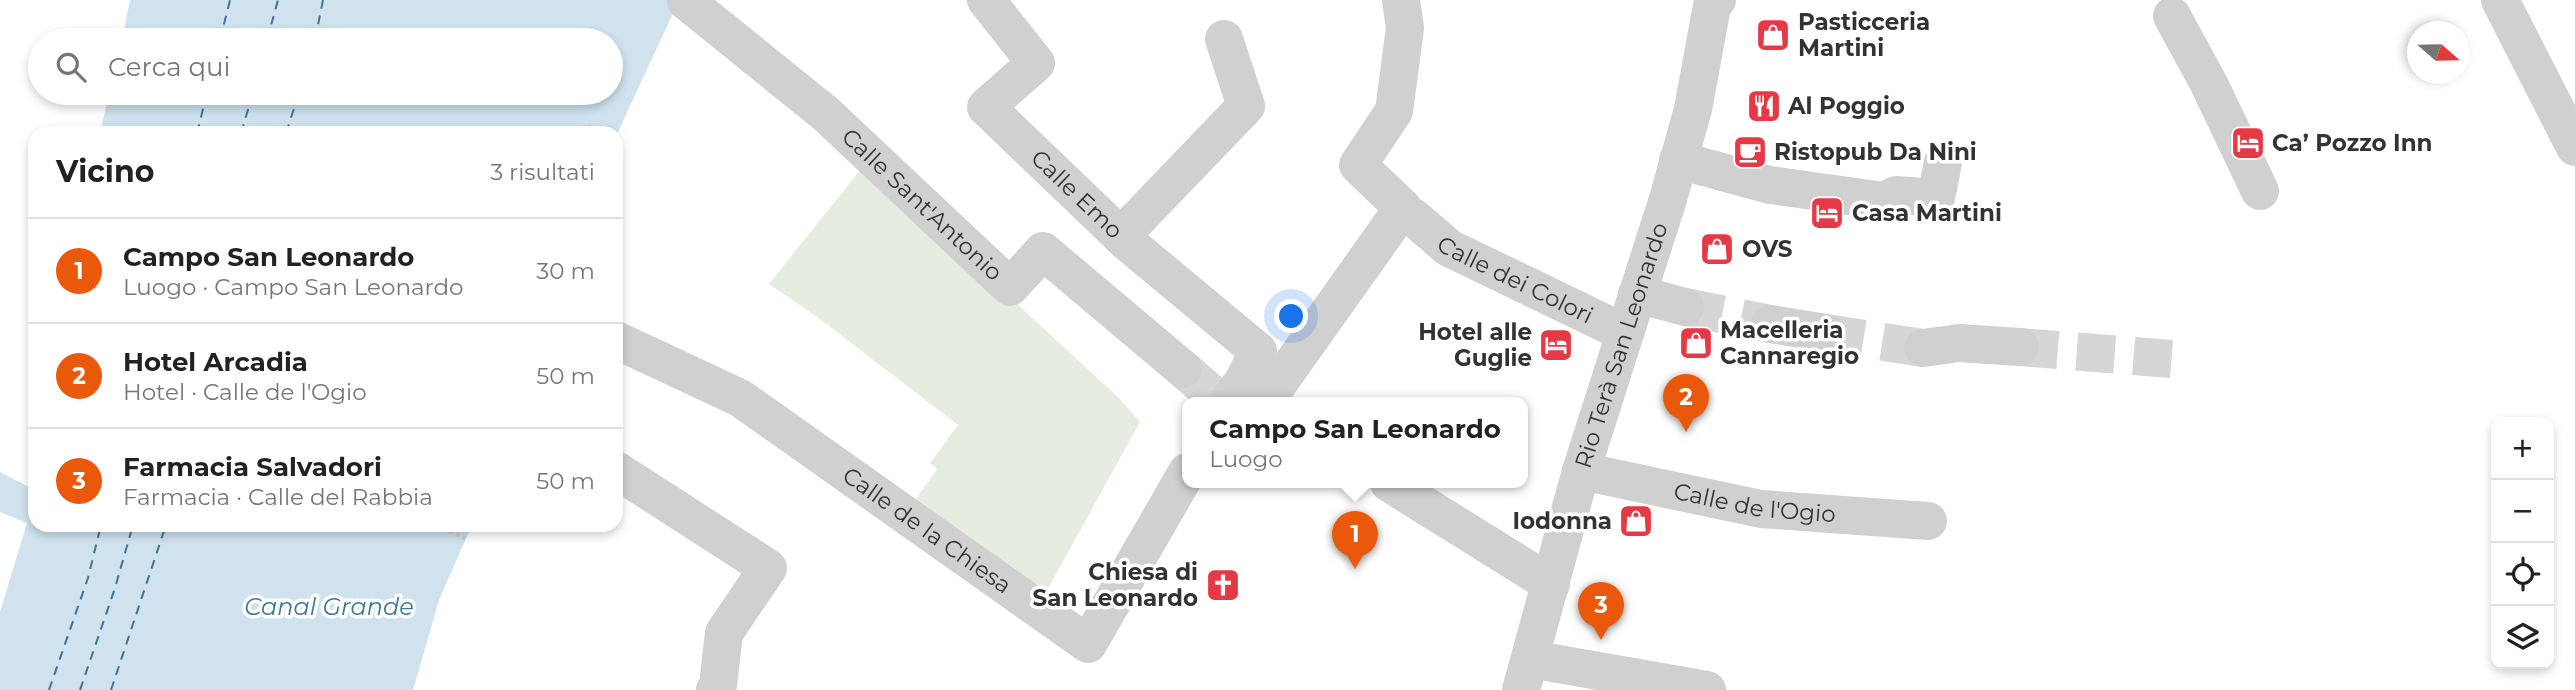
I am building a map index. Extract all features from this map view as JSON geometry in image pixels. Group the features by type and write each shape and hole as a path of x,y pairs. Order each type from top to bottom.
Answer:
{"street":[{"name":"Calle Emo","path":"986,0 1036,63 986,107 1121,236 1258,351 1243,397"},
{"path":"1244,397 1403,208 1358,165 1394,111 1405,28 1401,0"},
{"path":"2500,0 2575,147"},
{"name":"Calle Sant'Antonio","path":"686,2 826,114 1010,287 1043,251 1183,369"},
{"name":"Rio Terà San Leonardo","path":"1525,675 1581,471 1693,109 1713,2"},
{"path":"2172,16 2209,84 2260,191"},
{"path":"1121,236 1246,106 1224,38"},
{"path":"1678,160 1770,185 1884,201 1896,195 1936,198 1943,162"},
{"name":"Calle dei Colori","path":"1413,217 1449,248 1625,333"},
{"path":"1637,294 1685,307"},
{"path":"1770,324 1826,333"},
{"name":"Calle de la Chiesa","path":"623,343 740,398 1088,644 1182,481"},
{"path":"1923,348 1959,343 2020,347"},
{"name":"Calle de l'Ogio","path":"1581,471 1761,509 1928,521"},
{"path":"623,475 768,568 724,633 719,688"},
{"path":"1398,488 1551,584"},
{"path":"1525,675 1707,690"}],"path":[{"path":"452,532 466,539"}],"shaded area":[{"path":"865,164 1118,397 1140,422 1044,596 912,505 937,469 930,463 958,425 816,316 769,284"}],"water":[{"path":"130,0 684,0 676,7 621,126 102,126 106,105 623,105 623,28 124,28"},
{"name":"Canal Grande","path":"0,472 28,486 28,532 469,532 439,600 413,690 0,690 0,612 27,523 0,512"}],"ferry route":[{"path":"223,28 230,0"},
{"path":"270,28 278,0"},
{"path":"317,28 323,0"},
{"path":"199,126 204,105"},
{"path":"243,126 249,105"},
{"path":"288,126 295,105"},
{"path":"49,690 88,578 99,532"},
{"path":"80,690 131,532"},
{"path":"111,690 164,532"}],"tunnel":[{"path":"1685,307 1770,324"},
{"path":"1826,333 1923,348"},
{"path":"2020,347 2172,359"},
{"path":"1183,369 1216,397"}],"place":[{"name":"Pasticceria Martini","path":"1773,35"},
{"name":"Al Poggio","path":"1764,106"},
{"name":"Ca’ Pozzo Inn","path":"2248,143"},
{"name":"Ristopub Da Nini","path":"1750,152"},
{"name":"Casa Martini","path":"1827,213"},
{"name":"OVS","path":"1717,249"},
{"name":"Macelleria Cannaregio","path":"1696,343"},
{"name":"Hotel alle Guglie","path":"1556,345"},
{"name":"Hotel Arcadia","path":"1686,432"},
{"name":"Iodonna","path":"1636,521"},
{"name":"Campo San Leonardo","path":"1355,569"},
{"name":"Chiesa di San Leonardo","path":"1223,585"},
{"name":"Farmacia Salvadori","path":"1601,640"}]}
